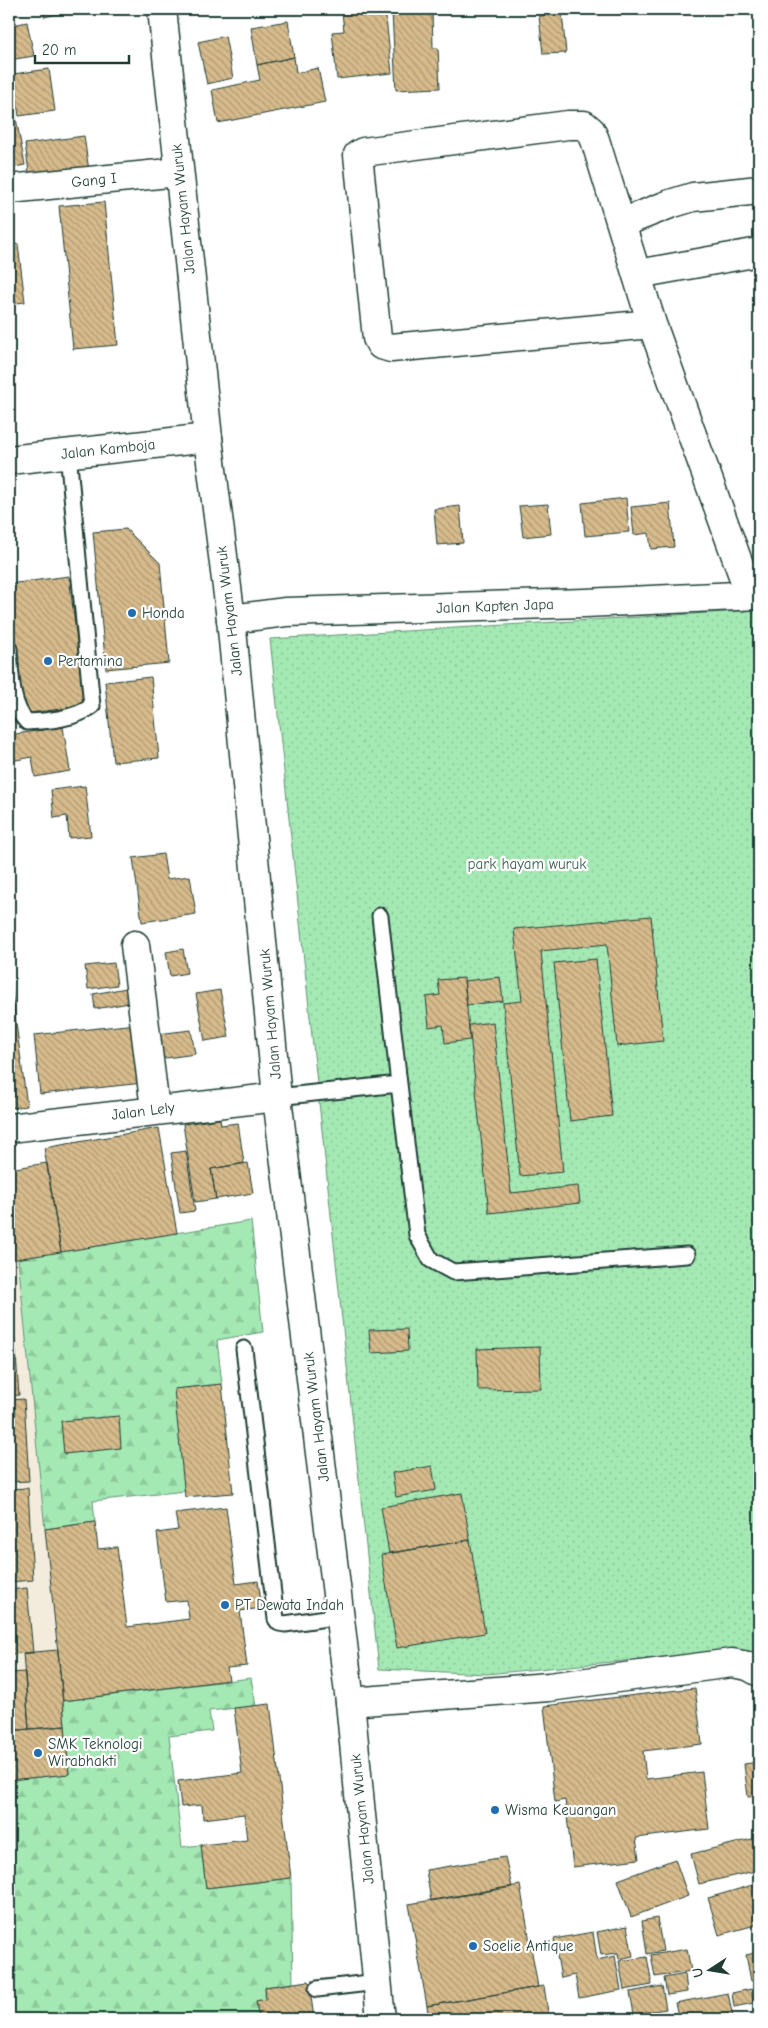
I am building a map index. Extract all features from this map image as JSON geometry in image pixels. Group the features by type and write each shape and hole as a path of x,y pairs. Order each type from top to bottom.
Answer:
{"street":[{"name":"Jalan Hayam Wuruk","path":"162,9 208,438 232,619 278,1096 350,1702 381,2019"},
{"path":"652,324 391,348 381,345 377,338 357,160 363,152 568,125 584,125 591,131 622,223 652,324 754,595"},
{"name":"Gang I","path":"9,189 179,172"},
{"path":"622,223 693,197 759,190"},
{"path":"638,274 759,252"},
{"name":"Jalan Kamboja","path":"9,460 208,438"},
{"name":"Jalan Kapten Japa","path":"232,619 286,612 585,603 754,595"},
{"path":"135,945 155,1109"},
{"name":"Jalan Lely","path":"9,1128 155,1109 278,1096"},
{"path":"350,1702 549,1687 732,1663 748,1666 759,1672"}],"lane":[{"path":"9,649 14,694 21,715 27,722 66,717 86,711 92,706 68,453"},
{"path":"380,916 417,1235 431,1260 453,1272 687,1255"},
{"path":"278,1096 315,1094 399,1084"},
{"path":"244,1350 276,1619 279,1623 285,1624 340,1616"},
{"path":"317,1989 378,1982"}],"shaded area":[{"path":"18,1258 69,1774 9,1780 9,1260"}],"green space":[{"name":"park hayam wuruk","path":"759,610 759,1661 735,1650 487,1674 379,1669 270,639"},
{"path":"251,1221 263,1332 217,1340 222,1384 175,1389 185,1491 93,1501 95,1522 45,1529 18,1258"},
{"path":"251,1678 256,1706 209,1711 212,1731 169,1736 182,1847 201,1845 206,1888 291,1878 293,1983 265,1987 266,1999 256,2001 259,2019 9,2019 9,1780 69,1774 63,1701"}],"building":[{"path":"43,9 82,9 44,17"},
{"path":"385,9 392,73 337,79 332,32 344,31 342,12"},
{"path":"432,10 433,48 438,48 440,88 396,90 392,12"},
{"path":"562,13 566,53 543,54 539,16"},
{"path":"288,21 294,57 257,65 251,27"},
{"path":"27,22 34,56 9,60 9,26"},
{"path":"225,36 233,78 207,84 198,42"},
{"path":"294,57 296,73 318,68 325,102 218,123 212,90 260,80 257,65"},
{"path":"49,69 55,111 19,116 13,74"},
{"path":"9,82 25,165 9,168"},
{"path":"84,136 89,171 30,179 25,144"},
{"path":"104,202 118,345 73,349 59,206"},
{"path":"18,244 25,302 9,304 9,245"},
{"path":"626,498 629,532 585,536 582,503"},
{"path":"670,503 674,547 651,549 649,533 634,535 631,507"},
{"path":"548,504 551,534 523,537 519,506"},
{"path":"460,506 463,543 437,545 434,509"},
{"name":"Honda","path":"126,529 160,563 169,663 106,669 93,532"},
{"path":"69,576 85,706 22,714 9,609 9,584"},
{"path":"151,677 159,758 113,762 105,682"},
{"path":"63,727 70,771 35,777 32,757 11,761 9,735"},
{"path":"85,786 91,836 69,838 67,816 54,818 51,790"},
{"path":"163,854 167,879 190,876 196,914 142,922 133,858"},
{"path":"651,916 663,1041 617,1046 607,944 541,951 563,1172 520,1176 503,1003 522,1001 514,929"},
{"path":"183,949 187,973 170,976 166,952"},
{"path":"596,959 612,1116 570,1121 554,963"},
{"path":"114,963 117,985 88,989 85,966"},
{"path":"9,970 27,1106 9,1108"},
{"path":"500,977 503,1001 467,1005 464,981"},
{"path":"464,978 470,1040 445,1043 443,1025 429,1027 426,997 440,995 438,980"},
{"path":"132,987 135,1002 95,1009 93,994"},
{"path":"220,990 229,1037 205,1041 196,994"},
{"path":"493,1022 511,1193 578,1186 580,1203 489,1213 469,1025"},
{"path":"136,1024 143,1083 40,1094 34,1035"},
{"path":"191,1030 195,1054 152,1060 149,1035"},
{"path":"220,1119 221,1125 238,1123 244,1163 211,1169 216,1199 195,1202 183,1124"},
{"path":"159,1128 177,1233 61,1252 44,1148"},
{"path":"186,1151 195,1211 180,1213 171,1153"},
{"path":"47,1163 61,1252 9,1260 9,1169"},
{"path":"248,1163 253,1193 216,1199 211,1169"},
{"path":"9,1290 11,1290 19,1395 9,1396"},
{"path":"407,1329 408,1351 371,1353 369,1330"},
{"path":"540,1347 541,1389 478,1390 477,1349"},
{"path":"222,1384 233,1493 185,1497 174,1389"},
{"path":"24,1399 29,1481 9,1482 9,1400"},
{"path":"119,1416 121,1448 64,1454 61,1421"},
{"path":"432,1466 436,1490 396,1497 392,1473"},
{"path":"28,1488 33,1580 9,1582 9,1489"},
{"path":"462,1493 470,1540 389,1553 381,1507"},
{"name":"PT Dewata Indah","path":"226,1507 236,1584 258,1581 262,1608 240,1611 247,1666 227,1668 229,1680 63,1701 45,1529 95,1522 98,1549 117,1547 127,1627 189,1619 187,1600 166,1602 157,1533 178,1530 175,1513"},
{"path":"470,1540 485,1633 397,1648 381,1555"},
{"path":"27,1588 33,1653 9,1654 9,1590"},
{"path":"58,1650 65,1726 29,1729 23,1653"},
{"path":"25,1672 29,1729 9,1731 9,1673"},
{"name":"Wisma Keuangan","path":"695,1688 702,1744 643,1751 646,1779 702,1772 709,1829 636,1838 639,1859 573,1867 565,1800 555,1802 544,1706"},
{"path":"270,1704 291,1878 206,1888 201,1845 247,1840 244,1814 203,1819 202,1805 181,1807 178,1781 242,1773 234,1708"},
{"name":"SMK Teknologi Wirabhakti","path":"65,1726 69,1774 9,1780 9,1731"},
{"path":"759,1762 759,1796 748,1797 744,1764"},
{"path":"752,1839 759,1870 699,1884 691,1854"},
{"path":"505,1857 512,1887 431,1901 426,1870"},
{"path":"675,1859 688,1896 631,1917 618,1880"},
{"path":"756,1884 759,1896 759,1924 719,1935 708,1898"},
{"name":"Soelie Antique","path":"520,1885 538,1987 427,2006 409,1904"},
{"path":"657,1918 663,1951 647,1954 642,1921"},
{"path":"627,1926 633,1956 619,1959 618,1953 601,1955 597,1932"},
{"path":"593,1932 597,1960 615,1956 621,1990 579,1998 575,1975 561,1978 554,1939"},
{"path":"687,1949 691,1971 655,1977 651,1955"},
{"path":"759,1952 759,1980 751,1981 746,1955"},
{"path":"647,1957 652,1985 624,1990 619,1961"},
{"path":"685,1974 687,1992 667,1995 664,1978"},
{"path":"309,1981 314,2019 259,2019 256,2001 266,1999 265,1987"},
{"path":"544,1986 549,2019 429,2019 427,2006"},
{"path":"662,1986 666,2009 634,2014 630,1992"},
{"path":"751,1989 754,2003 734,2007 732,1993"},
{"path":"728,1993 733,2018 679,2019 675,2003"}],"place":[{"name":"Honda","path":"132,613"},
{"name":"Pertamina","path":"48,661"},
{"name":"PT Dewata Indah","path":"225,1605"},
{"name":"SMK Teknologi Wirabhakti","path":"38,1753"},
{"name":"Wisma Keuangan","path":"495,1810"},
{"name":"Soelie Antique","path":"473,1946"}]}
